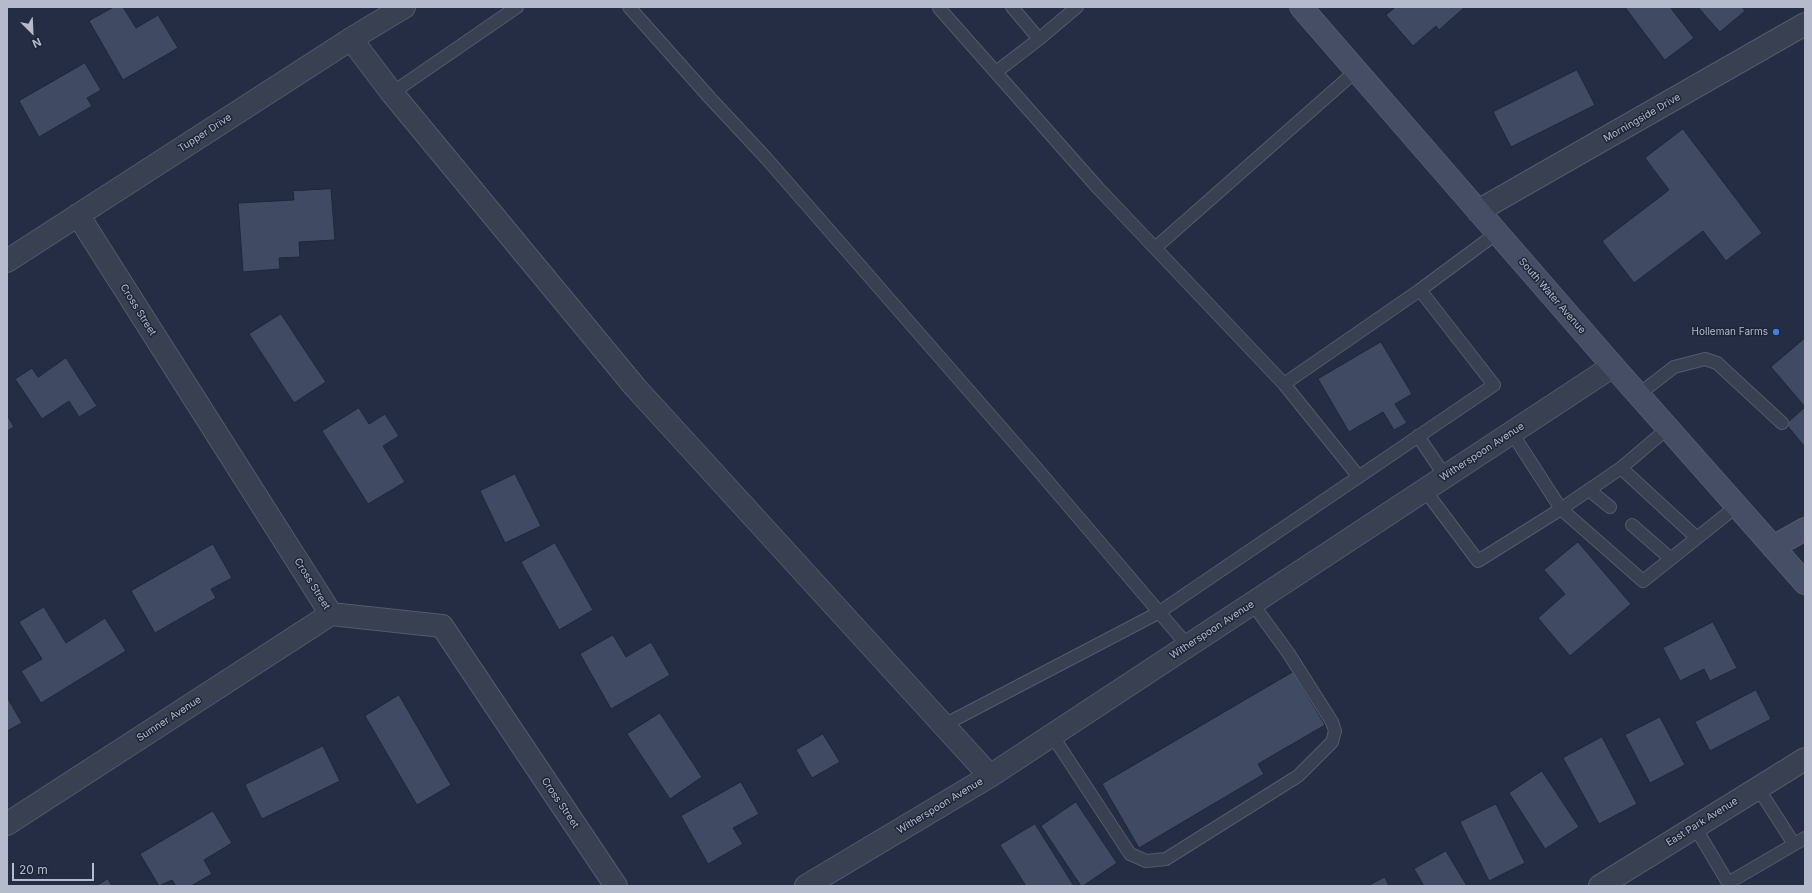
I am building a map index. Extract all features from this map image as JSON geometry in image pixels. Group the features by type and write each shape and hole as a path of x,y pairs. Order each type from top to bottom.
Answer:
{"main road":[{"name":"South Water Avenue","path":"1301,7 1496,233 1805,583"},
{"path":"1773,547 1805,529"}],"street":[{"name":"Tupper Drive","path":"7,261 351,39 404,7"},
{"name":"Morningside Drive","path":"1478,211 1805,24"},
{"path":"351,39 392,93 635,387 990,776"},
{"name":"Cross Street","path":"78,215 331,614 442,626 616,886"},
{"name":"Witherspoon Avenue","path":"806,886 990,776 1613,366"},
{"name":"Sumner Avenue","path":"7,824 331,614"},
{"name":"East Park Avenue","path":"1600,886 1805,759"}],"lane":[{"path":"392,93 517,7"},
{"path":"629,7 771,163 1032,463 1158,613 1188,646"},
{"path":"939,7 1098,188 1284,384 1359,477"},
{"path":"1012,7 1039,39"},
{"path":"996,72 1077,7"},
{"path":"1155,248 1356,71"},
{"path":"1284,384 1420,290 1496,233"},
{"path":"944,725 1158,613 1494,385 1420,290"},
{"path":"1638,394 1674,367 1705,359 1717,363 1782,423"},
{"path":"1424,489 1478,562 1621,468 1668,428"},
{"path":"1512,433 1561,508 1643,580 1737,506"},
{"path":"1418,436 1445,476"},
{"path":"1621,468 1697,538"},
{"path":"1589,490 1610,507"},
{"path":"1632,525 1671,559"},
{"path":"1052,735 1130,854 1146,861 1166,859 1298,776 1332,742 1335,731 1332,722 1289,654 1252,603"},
{"path":"1758,788 1794,844"},
{"path":"1695,827 1729,884 1805,838"}],"building":[{"path":"114,7 123,7 136,28 158,15 178,48 123,80 89,21"},
{"path":"1396,7 1465,7 1439,30 1436,26 1413,46 1386,15"},
{"path":"1625,7 1670,7 1694,38 1665,60"},
{"path":"1698,7 1742,7 1745,11 1720,32"},
{"path":"85,63 101,90 87,98 92,106 39,137 19,101"},
{"path":"1577,70 1595,105 1511,147 1493,112"},
{"path":"1683,129 1762,233 1726,261 1703,231 1634,283 1602,241 1669,190 1645,158"},
{"path":"331,189 335,240 299,242 300,257 279,258 280,269 243,272 238,203 294,200 293,191"},
{"path":"281,314 326,382 294,403 249,334"},
{"path":"1804,339 1805,341 1805,407 1771,367"},
{"path":"1381,342 1412,394 1395,404 1407,423 1394,430 1383,412 1349,432 1318,379"},
{"path":"66,358 97,406 79,417 69,401 42,419 15,379 32,368 38,377"},
{"path":"1805,407 1805,446 1804,446 1786,424"},
{"path":"359,408 369,424 385,414 399,436 383,446 405,482 368,504 322,431"},
{"path":"7,415 14,427 7,431"},
{"path":"515,474 541,526 505,543 480,491"},
{"path":"1578,542 1631,604 1570,656 1538,618 1565,594 1544,570"},
{"path":"555,543 593,610 559,630 521,562"},
{"path":"213,544 232,578 211,589 216,598 155,633 131,591"},
{"path":"44,607 66,643 105,618 126,651 41,703 21,671 42,659 19,622"},
{"path":"1713,622 1737,668 1710,681 1704,669 1680,681 1663,648"},
{"path":"613,635 626,657 651,642 670,675 611,709 580,654"},
{"path":"1293,672 1325,725 1258,764 1264,774 1139,848 1102,784"},
{"path":"1756,690 1771,719 1710,751 1695,722"},
{"path":"399,695 451,785 417,805 365,716"},
{"path":"7,697 22,723 7,731"},
{"path":"660,713 702,777 670,799 627,734"},
{"path":"1660,717 1685,765 1650,783 1625,735"},
{"path":"823,734 840,762 812,778 796,750"},
{"path":"1602,737 1637,804 1599,824 1563,758"},
{"path":"323,746 340,781 262,819 245,785"},
{"path":"1542,771 1579,827 1545,849 1509,793"},
{"path":"741,782 759,814 733,828 743,844 708,864 681,816"},
{"path":"1076,802 1117,863 1083,886 1081,886 1041,826"},
{"path":"1496,804 1525,863 1489,881 1460,822"},
{"path":"213,811 232,843 204,860 212,874 191,886 176,886 172,880 159,886 140,854"},
{"path":"1035,824 1074,886 1026,886 1000,845"},
{"path":"1446,851 1467,886 1424,886 1414,869"},
{"path":"1385,877 1389,886 1368,886"},
{"path":"108,879 112,886 96,886"}],"place":[{"name":"Holleman Farms","path":"1776,332"}]}
